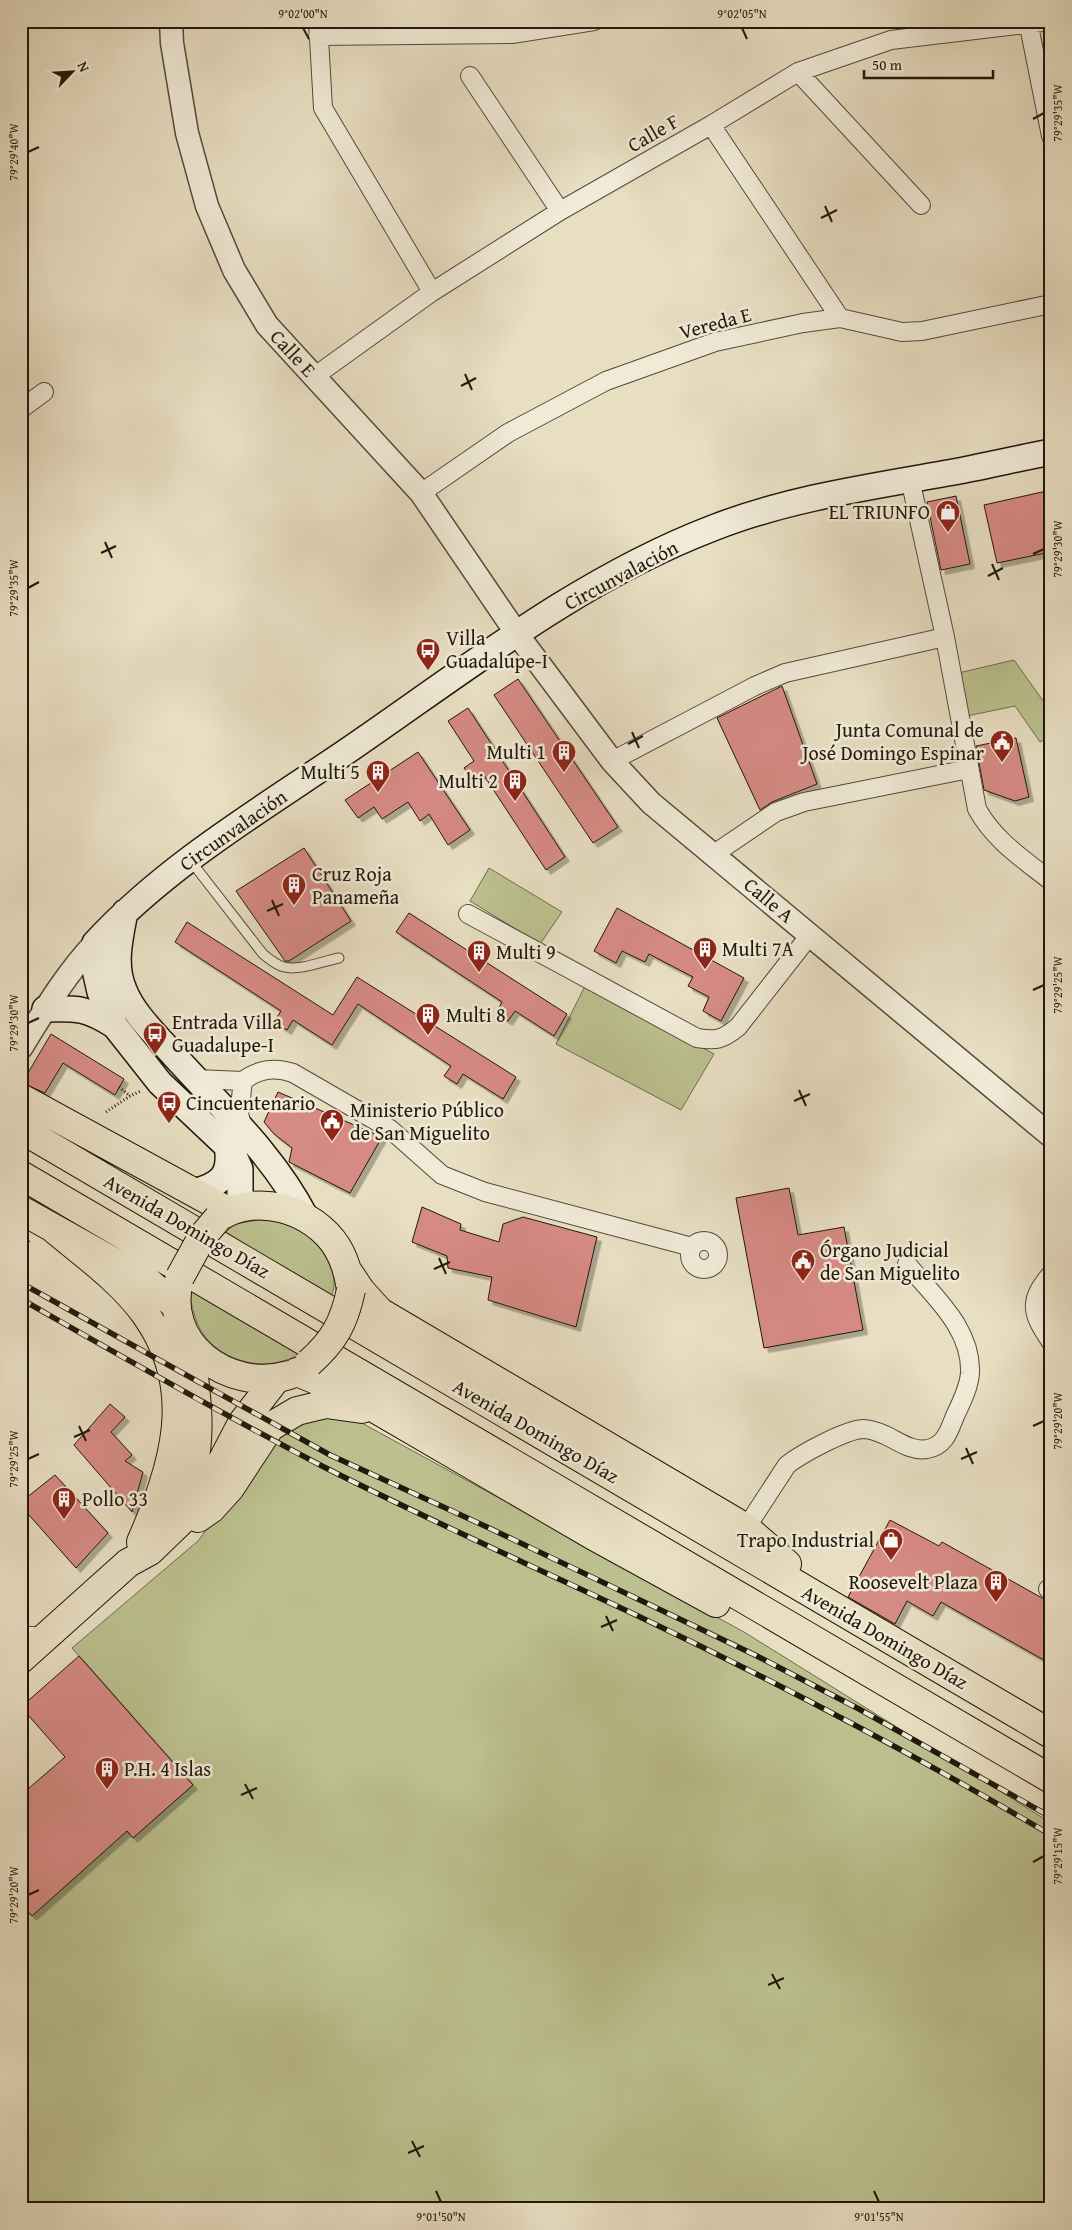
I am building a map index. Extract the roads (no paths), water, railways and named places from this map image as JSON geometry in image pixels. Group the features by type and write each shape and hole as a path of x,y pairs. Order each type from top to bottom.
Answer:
{"main road":[{"name":"Circunvalación","path":"95,943 152,888 190,860 518,634 609,577 661,550 715,527 815,497 1051,452"},
{"path":"125,912 118,948 119,971 124,991 144,1021 196,1079 235,1136 236,1158 240,1169 229,1212 202,1237 180,1277 176,1292 176,1306 182,1328 190,1343 207,1360 228,1373 252,1379 294,1371 342,1390 592,1535 800,1649 898,1688"},
{"path":"95,943 96,970 100,992 115,1026 160,1083 235,1136 295,1195 306,1218"},
{"path":"45,1009 76,1008 94,1013 115,1026"},
{"path":"21,1098 229,1212 269,1206 288,1210 306,1218 323,1230 337,1247 350,1282 346,1311 338,1331 325,1349 294,1371 242,1423 217,1471 180,1522 140,1552 21,1659"},
{"name":"Avenida Domingo Díaz","path":"21,1129 1051,1734"},
{"path":"192,1192 212,1186 222,1179 235,1136"},
{"name":"Avenida Domingo Díaz","path":"21,1175 1051,1779"},
{"path":"21,1210 146,1280 176,1306"},
{"path":"54,1229 126,1292 146,1314 160,1338 170,1365 177,1410 173,1454 161,1496 140,1552"},
{"path":"350,1282 380,1312 746,1528 837,1608"},
{"path":"140,1552 177,1500 193,1466 197,1406 190,1343"},
{"path":"140,1552 211,1510 230,1488 270,1427 297,1411 326,1404 354,1407 391,1419"}],"street":[{"name":"Calle E","path":"171,21 172,43 187,133 207,206 234,270 267,325 421,493 518,634"},
{"path":"432,292 323,108 318,29 512,34 594,21"},
{"name":"Calle F","path":"315,376 432,292 560,211 711,125 798,72 890,40 1028,22 1051,22"},
{"path":"1028,22 1051,136"},
{"path":"798,72 921,205"},
{"path":"470,76 560,211"},
{"path":"711,125 840,318"},
{"name":"Vereda E","path":"421,493 508,433 606,381 714,342 803,323 840,318 902,332 922,331 1051,304"},
{"path":"21,409 44,392"},
{"path":"910,479 945,637 977,809 986,825 998,839 1051,881"},
{"name":"Calle A","path":"518,634 612,761 651,803 1051,1136"},
{"path":"612,761 755,686 785,673 945,637"},
{"path":"714,854 776,812 804,802 969,769"},
{"path":"468,914 697,1038 714,1041 727,1036 738,1027 810,935"},
{"name":"Circunvalación","path":"21,1048 74,966 95,943"},
{"path":"235,1136 240,1114 243,1081 251,1074 281,1069 293,1073 390,1129 442,1176 485,1192 692,1246"},
{"path":"196,1079 243,1081"},
{"path":"746,1528 787,1465 796,1458 842,1436 863,1430 873,1431 917,1450 932,1448 945,1439 968,1386 970,1374 967,1347 957,1324 907,1264"},
{"path":"1051,1274 1040,1287 1034,1299 1038,1322 1051,1342"}],"lane":[{"path":"190,860 263,954 274,962 284,967 294,967 339,958"},
{"path":"21,1631 52,1632"}],"railway":[{"path":"21,1283 330,1455 487,1527 755,1655 859,1709 1051,1817"},
{"path":"21,1299 208,1405 322,1466 400,1505 743,1667 899,1749 1051,1835"}],"place":[{"name":"EL TRIUNFO","path":"948,533"},
{"name":"Villa Guadalupe-I","path":"428,671"},
{"name":"Junta Comunal de José Domingo Espinar","path":"1002,763"},
{"name":"Multi 1","path":"564,773"},
{"name":"Multi 5","path":"378,793"},
{"name":"Multi 2","path":"515,802"},
{"name":"Cruz Roja Panameña","path":"294,906"},
{"name":"Multi 7A","path":"705,970"},
{"name":"Multi 9","path":"479,973"},
{"name":"Multi 8","path":"428,1036"},
{"name":"Entrada Villa Guadalupe-I","path":"155,1055"},
{"name":"Cincuentenario","path":"169,1124"},
{"name":"Ministerio Público de San Miguelito","path":"332,1142"},
{"name":"Órgano Judicial de San Miguelito","path":"803,1282"},
{"name":"Pollo 33","path":"64,1520"},
{"name":"Trapo Industrial","path":"891,1561"},
{"name":"Roosevelt Plaza","path":"996,1603"},
{"name":"P.H. 4 Islas","path":"107,1790"}]}
